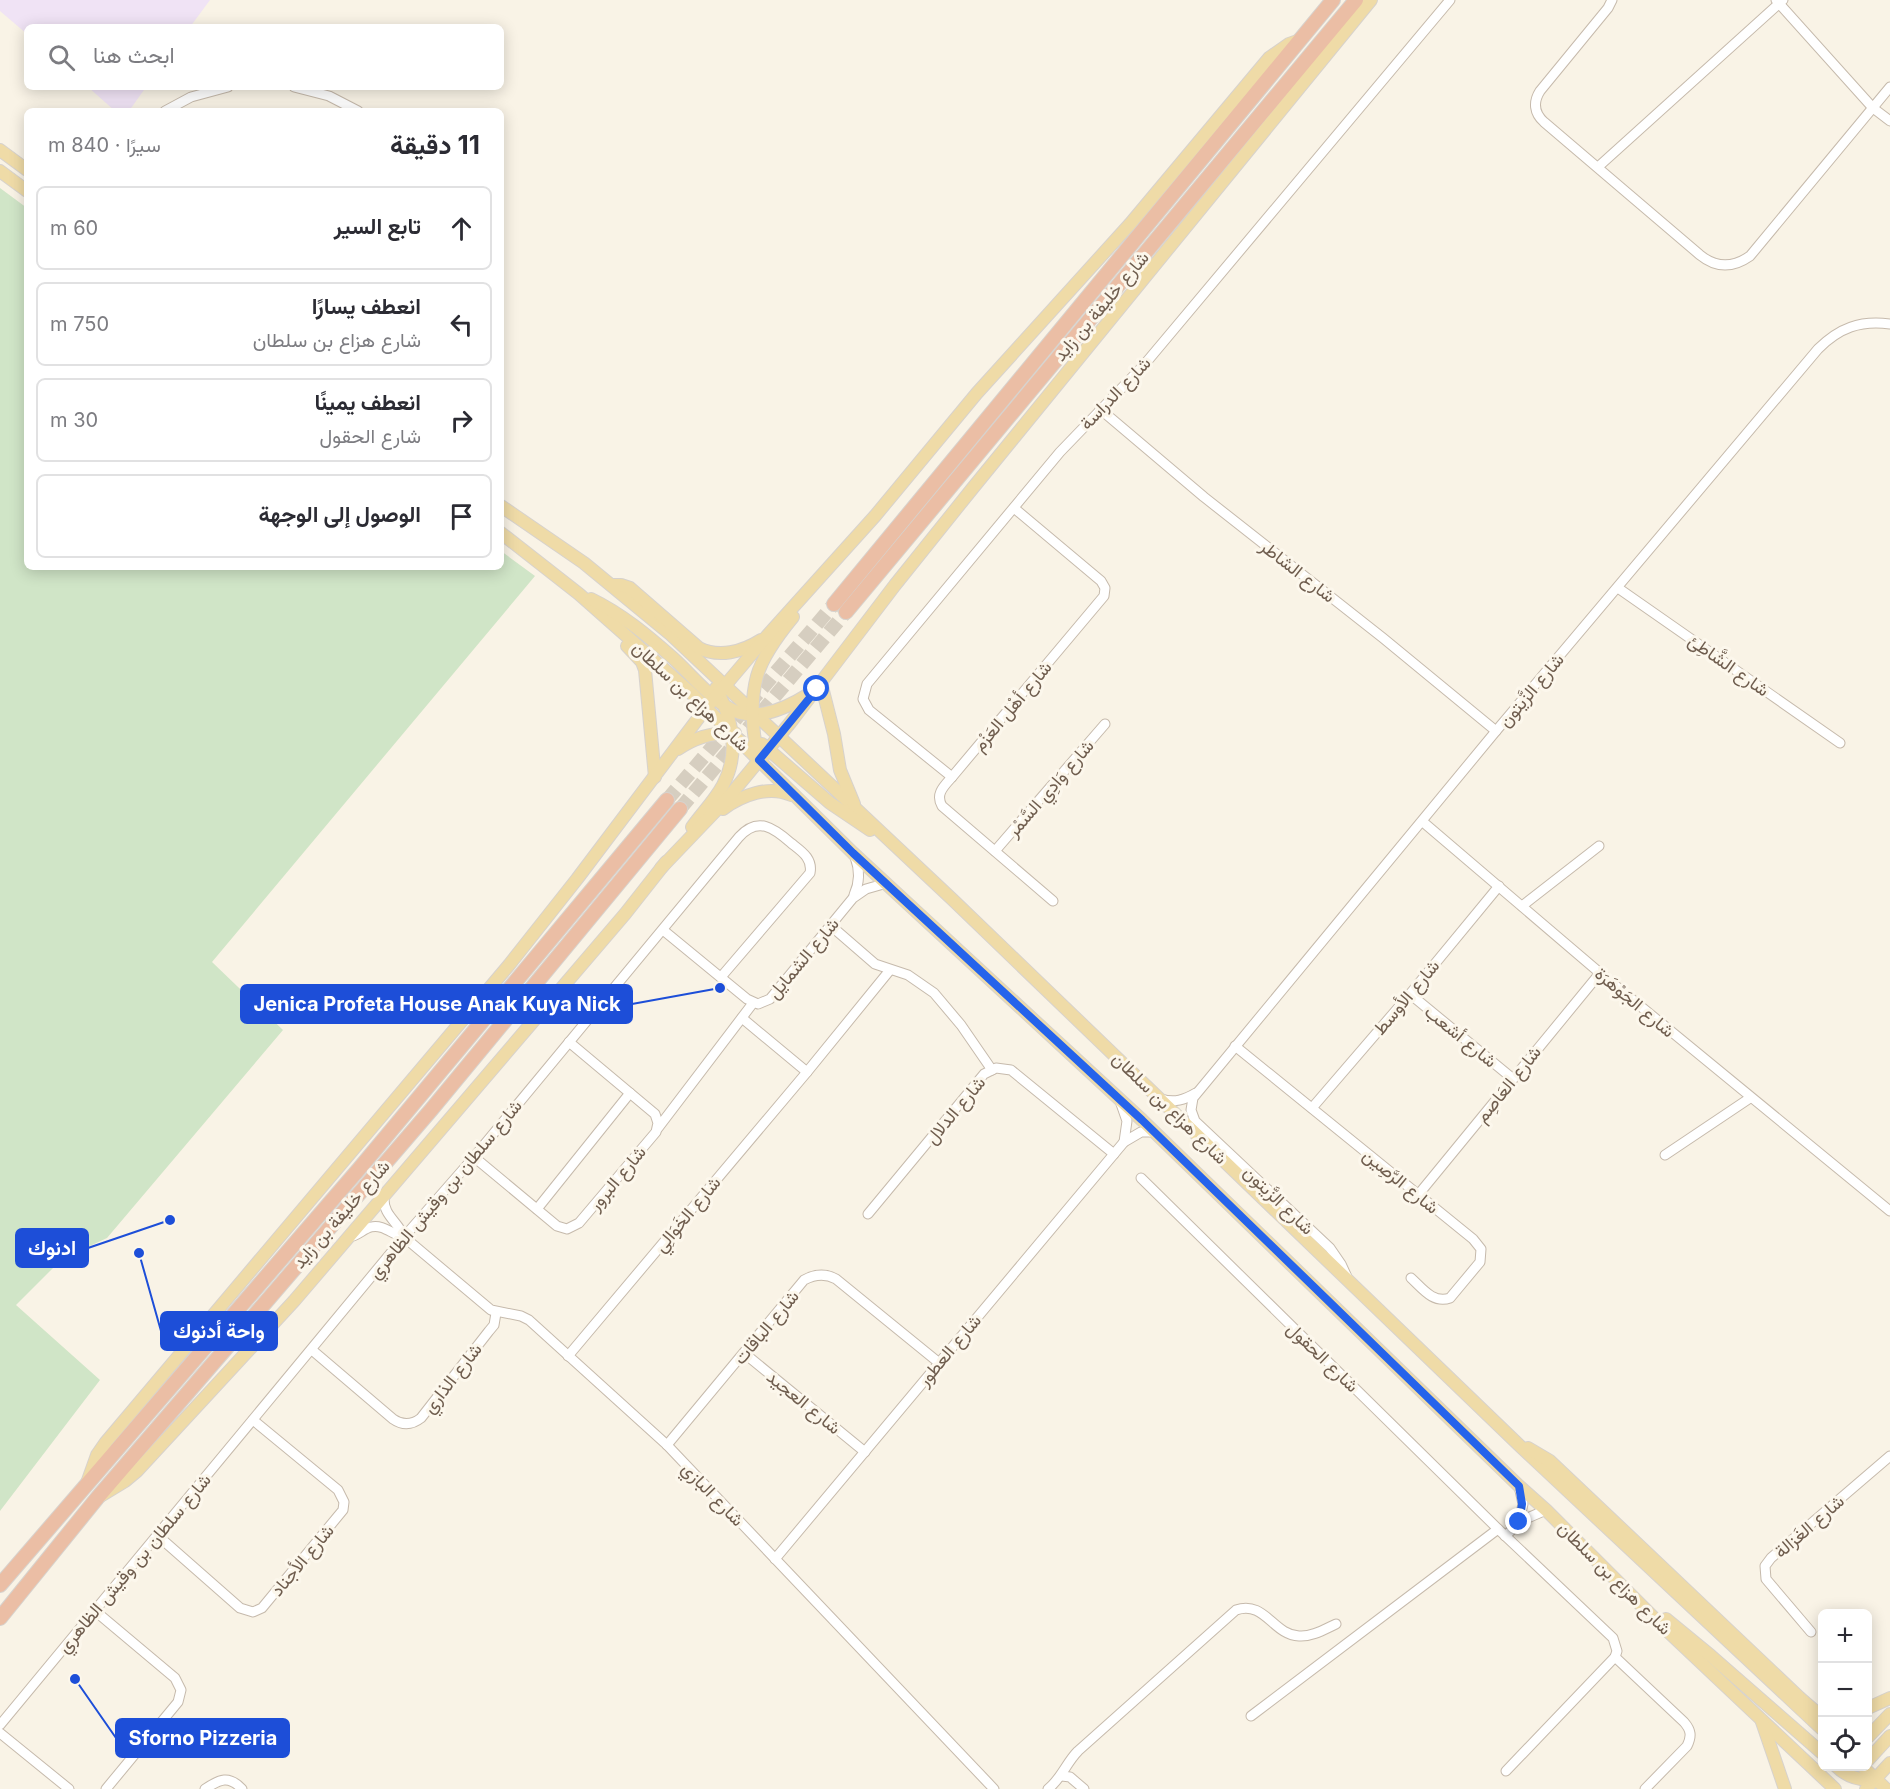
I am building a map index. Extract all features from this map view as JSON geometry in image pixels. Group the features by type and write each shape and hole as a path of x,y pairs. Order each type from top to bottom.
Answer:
{"highway":[{"name":"شارع خليفة بن زايد","path":"1333,0 840,608 1356,0"},
{"name":"شارع خليفة بن زايد","path":"0,1585 359,1169 668,800"},
{"name":"شارع خليفة بن زايد","path":"0,1618 98,1497 416,1127 680,809"}],"main road":[{"path":"661,868 727,799 779,737 951,515 1371,0"},
{"path":"87,1484 97,1455 106,1442 509,964 564,896 706,708 766,636 875,516 977,393 1130,224 1269,58 1289,44 1300,40"},
{"path":"0,150 24,168"},
{"path":"0,171 24,189"},
{"name":"شارع هزاع بن سلطان","path":"504,508 562,547 612,585 692,655 720,693 754,714 962,908 1198,1134 1348,1282 1818,1725"},
{"path":"759,760 754,739 754,714 757,676 766,656 790,621 865,532 875,516"},
{"name":"شارع هزاع بن سلطان","path":"504,535 579,594 706,708 853,853 1155,1132 1761,1719 1843,1780"},
{"path":"612,585 630,588 699,648 707,652 730,653 745,648 766,636"},
{"path":"98,1497 112,1490 137,1471 294,1301 625,914 723,785 731,759 732,733 720,693 672,658 621,615 579,594"},
{"path":"579,594 593,613 636,655 645,670 655,777"},
{"path":"725,707 740,713 754,714 780,710 819,686"},
{"path":"819,686 830,718 840,770 856,811"},
{"path":"670,755 697,738 720,733 732,733 754,739 769,749 842,812 888,839"},
{"path":"661,868 718,812 736,801 755,794 777,790 798,798"},
{"path":"1520,1446 1550,1461 1800,1698 1818,1712"},
{"path":"1643,1607 1663,1617 1684,1634 1818,1750"},
{"path":"1872,1706 1890,1698"},
{"path":"1872,1733 1890,1714"},
{"path":"1761,1719 1785,1789"},
{"path":"1872,1756 1890,1736"},
{"path":"1872,1758 1876,1763 1888,1766"},
{"path":"1866,1789 1888,1766"},
{"path":"1843,1780 1856,1771"},
{"path":"1866,1771 1886,1789"},
{"path":"1843,1780 1875,1779"}],"street":[{"name":"شارع الدراسة","path":"952,777 871,712 864,702 864,692 869,681 1078,432 1144,365 1450,0"},
{"path":"1612,0 1608,8 1540,91 1535,107 1540,118 1707,261 1725,266 1734,265 1750,256 1890,87"},
{"path":"1598,167 1780,1 1873,108 1890,121"},
{"path":"171,108 191,97 217,90"},
{"path":"306,90 329,96 352,108"},
{"name":"شارع الزَّيتون","path":"1348,1282 1341,1264 1330,1248 1195,1120 1191,1110 1196,1094 1496,731 1829,338 1843,329 1858,324 1874,322 1890,324"},
{"name":"شارع الشاطر","path":"1100,410 1204,497 1383,638 1496,731"},
{"name":"شارع أهْل العَزْم","path":"1014,508 1101,581 1104,596 940,792 940,803 1053,901"},
{"name":"شارع الشَّاطِئ","path":"1618,588 1840,743"},
{"name":"شارع وَادِي السَّمْر","path":"995,851 1105,724"},
{"name":"شارع الجَوْهَرَة","path":"1423,822 1750,1098 1890,1211"},
{"name":"شارع سلطان بن وقيش الظاهري","path":"0,1725 743,832 760,825 773,828 807,857 811,865 810,873 721,977"},
{"path":"1522,906 1599,846"},
{"path":"853,853 859,875 854,898"},
{"name":"شارع الشمايل","path":"663,930 753,1003 763,1003 770,999 854,898 866,889 887,883"},
{"name":"شارع الأوسط","path":"1312,1108 1499,886"},
{"path":"830,926 875,964 908,975 934,993 961,1025 992,1070"},
{"name":"شارع الخَوَالِي","path":"568,1356 890,970"},
{"name":"شارع العَاصِم","path":"1418,1195 1600,973"},
{"name":"شارع أشعب","path":"1410,994 1512,1078"},
{"path":"658,1128 753,1003"},
{"path":"742,1018 807,1072"},
{"name":"شارع البرور","path":"474,1157 562,1229 576,1226 658,1128 655,1114 569,1042"},
{"name":"شارع الرَّصِين","path":"1235,1046 1478,1243 1482,1256 1477,1267 1450,1298 1444,1300 1433,1298 1411,1278"},
{"name":"شارع الدلال","path":"868,1214 984,1074 992,1070 1001,1068 1011,1070 1114,1155"},
{"path":"537,1209 630,1093"},
{"path":"1156,1096 1163,1100 1180,1101 1196,1094"},
{"path":"1665,1155 1750,1098"},
{"path":"1119,1100 1126,1120 1124,1142"},
{"path":"1124,1142 1141,1132 1155,1132"},
{"name":"شارع العطور","path":"775,1559 1124,1142"},
{"name":"شارع الحقول","path":"1141,1178 1613,1638 1616,1644 1615,1657"},
{"name":"شارع البازي","path":"384,1197 386,1212 400,1228 404,1237"},
{"name":"شارع البازي","path":"349,1237 375,1226 404,1237 496,1313 512,1313 529,1320 667,1445 994,1789"},
{"name":"شارع الباقات","path":"667,1445 804,1280 820,1275 836,1280 938,1362"},
{"name":"شارع الذاري","path":"312,1350 393,1419 402,1424 413,1424 421,1418 489,1331 494,1324 496,1313"},
{"name":"شارع العجيد","path":"744,1353 865,1452"},
{"name":"شارع الأجناد","path":"157,1535 240,1608 249,1611 261,1608 314,1546 343,1510 343,1497 338,1490 253,1420"},
{"name":"شارع الغَزالة","path":"1811,1632 1766,1579 1765,1566 1771,1558 1890,1456"},
{"path":"1519,1486 1522,1504 1519,1522"},
{"path":"1251,1716 1502,1532 1546,1510"},
{"path":"1048,1789 1062,1776 1068,1763 1078,1751 1236,1610 1248,1608 1259,1611 1280,1629 1298,1636 1310,1635 1336,1624"},
{"path":"94,1610 175,1678 181,1690 178,1702 106,1789"},
{"path":"1506,1771 1615,1657 1684,1722 1691,1733 1687,1746 1646,1789"},
{"path":"0,1733 69,1789"},
{"path":"1062,1776 1070,1777 1084,1789"},
{"path":"205,1789 226,1779 236,1783 242,1789"}],"shaded area":[{"path":"0,0 210,0 192,24 24,24 24,31 0,11"},
{"path":"91,90 144,90 131,108 112,108"}],"green space":[{"path":"0,188 24,206 24,570 504,570 504,553 535,576 212,962 283,1030 107,1238 62,1259 16,1305 100,1380 0,1511"}],"tunnel":[{"path":"667,800 834,604"},
{"path":"680,809 846,612"}],"place":[{"name":"Jenica Profeta House Anak Kuya Nick","path":"720,988"},
{"name":"ادنوك","path":"170,1220"},
{"name":"واحة أدنوك","path":"139,1253"},
{"name":"Sforno Pizzeria","path":"75,1679"}],"route":[{"path":"817,689 759,760 853,853 1142,1120 1519,1486 1522,1504 1519,1522"}]}
